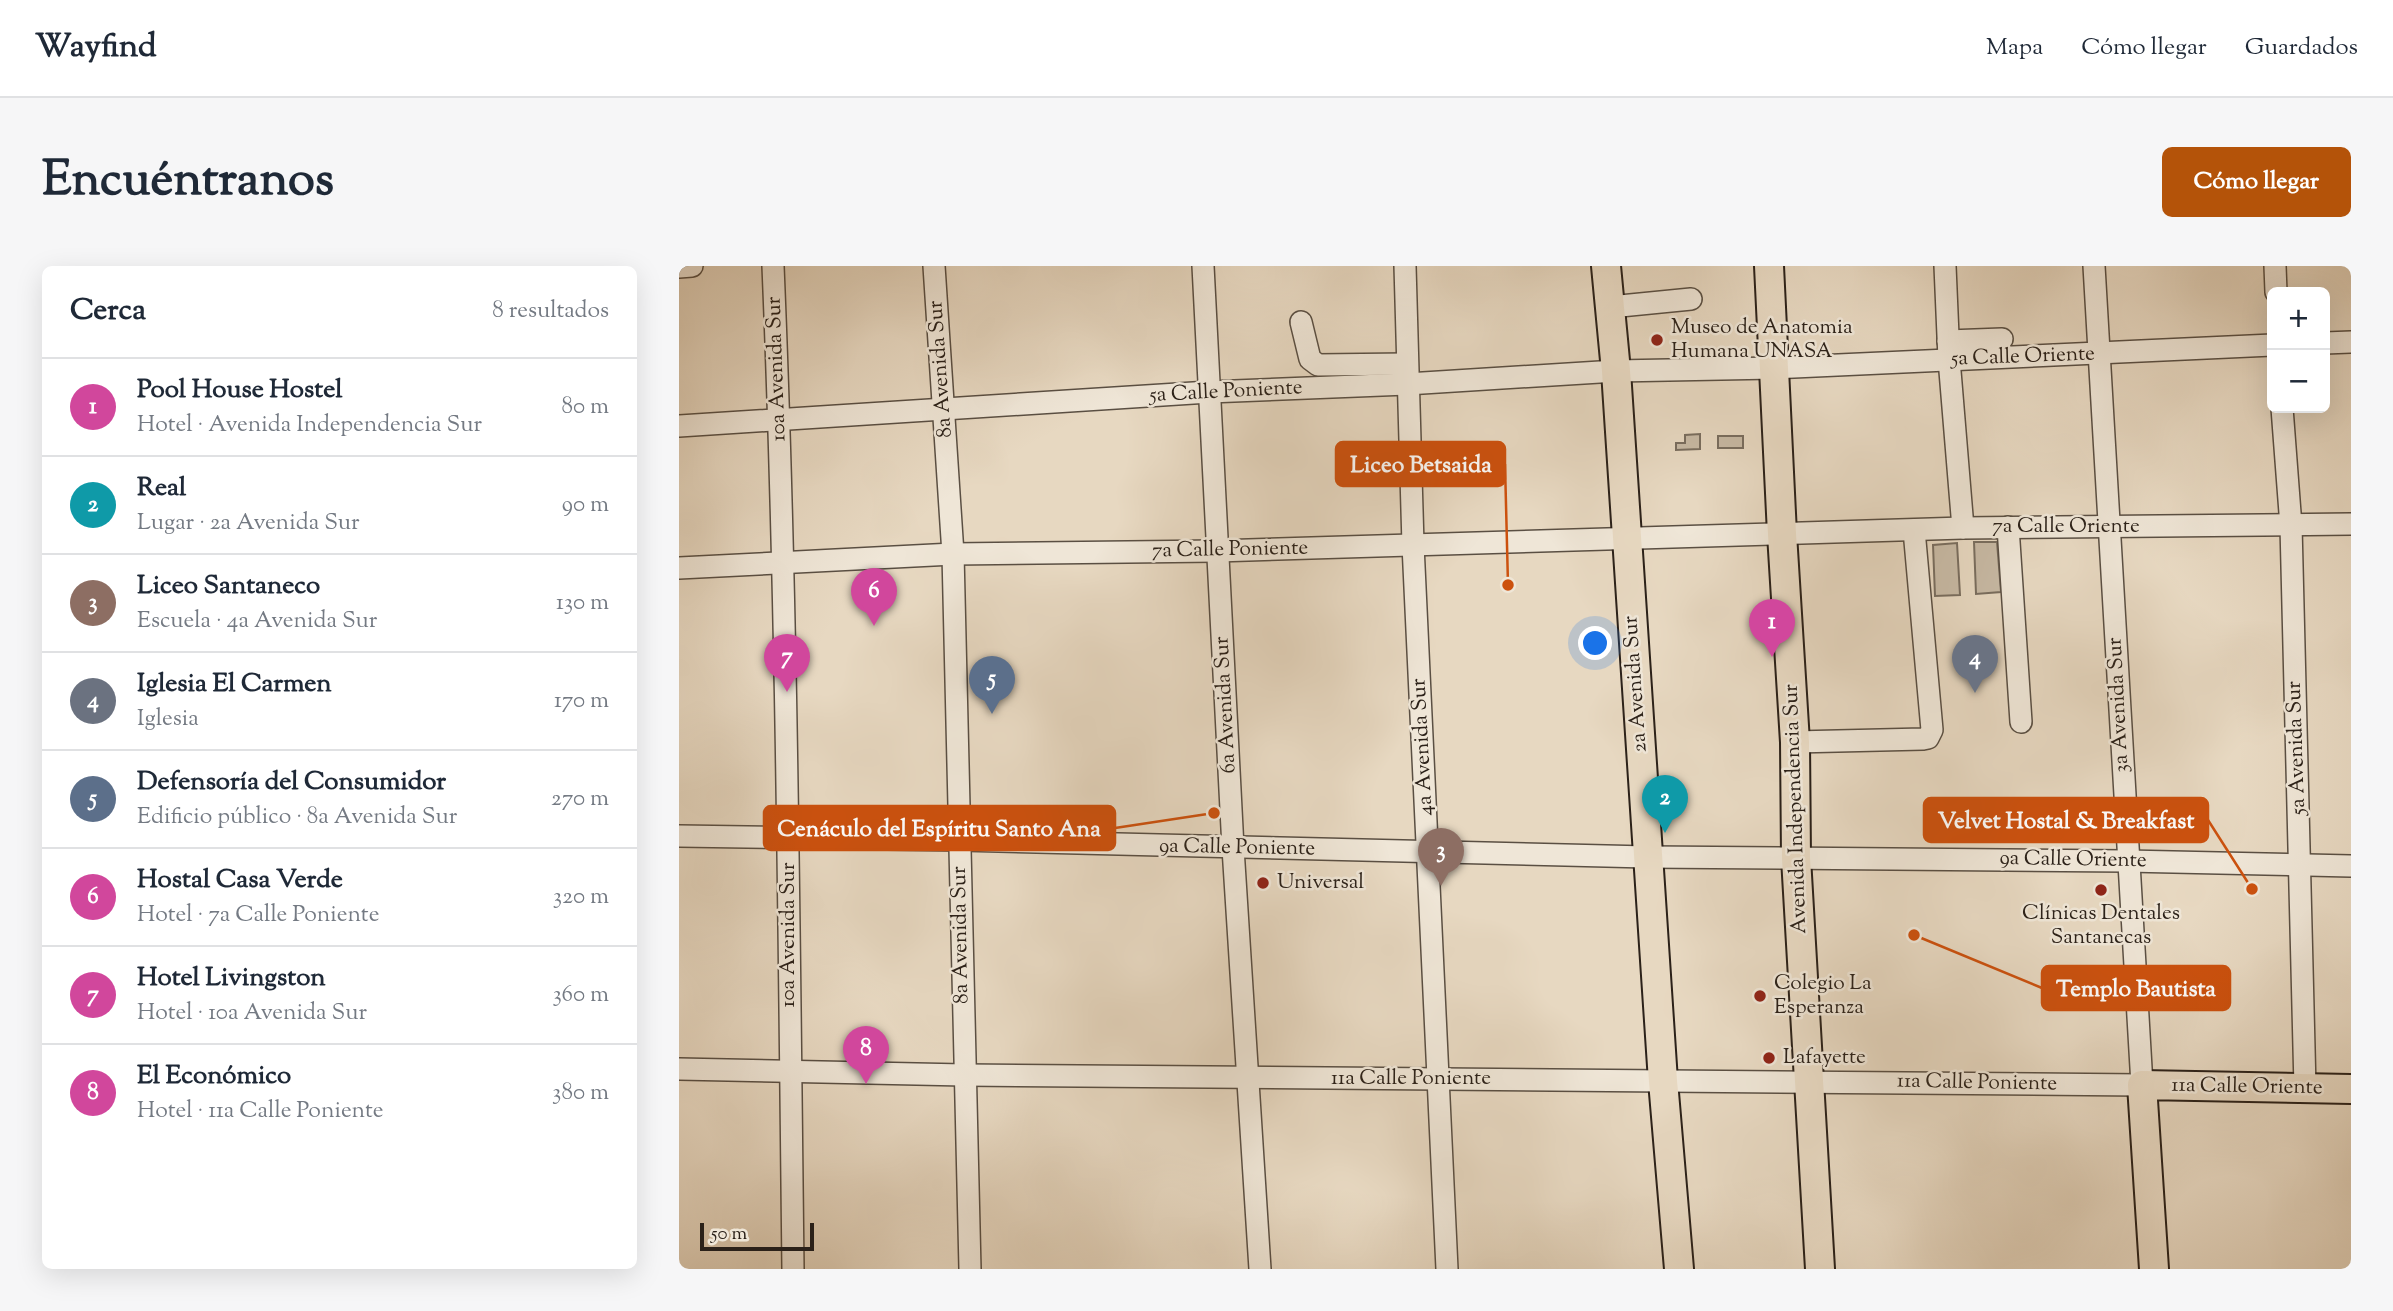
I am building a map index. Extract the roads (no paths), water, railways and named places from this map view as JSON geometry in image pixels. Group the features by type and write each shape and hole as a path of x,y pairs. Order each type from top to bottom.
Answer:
{"main road":[{"name":"2a Avenida Sur","path":"1606,266 1616,371 1647,857 1679,1269"},
{"name":"Avenida Independencia Sur","path":"1769,266 1795,742 1796,858 1820,1269"},
{"name":"11a Calle Oriente","path":"2142,1085 2351,1089"},
{"name":"3a Avenida Sur","path":"2142,1085 2154,1269"}],"street":[{"path":"679,267 692,266"},
{"name":"10a Avenida Sur","path":"773,266 789,838 793,1269"},
{"name":"8a Avenida Sur","path":"934,266 953,554 970,1269"},
{"name":"6a Avenida Sur","path":"1203,266 1233,848 1260,1269"},
{"name":"4a Avenida Sur","path":"1405,266 1413,545 1447,1269"},
{"path":"1945,266 1948,350 1963,528"},
{"name":"3a Avenida Sur","path":"2094,266 2142,1085"},
{"path":"2275,266 2276,287"},
{"path":"1610,307 1691,299"},
{"path":"1301,322 1310,359 1318,365 1407,374"},
{"path":"1948,350 2002,339"},
{"path":"2330,343 2351,342"},
{"name":"5a Calle Oriente","path":"1774,368 1948,350 2098,354 2267,345"},
{"name":"5a Calle Poniente","path":"679,426 1209,392 1407,374 1774,368"},
{"name":"5a Avenida Sur","path":"2282,413 2291,526 2305,1088"},
{"name":"7a Calle Oriente","path":"1782,534 2008,527 2351,524"},
{"path":"2008,527 2021,722"},
{"path":"1795,742 1923,739 1931,734 1914,530"},
{"name":"7a Calle Poniente","path":"679,568 953,554 1217,551 1782,534"},
{"name":"9a Calle Poniente","path":"679,836 959,839 1233,848 1796,858"},
{"name":"9a Calle Oriente","path":"1796,858 2351,866"},
{"name":"11a Calle Poniente","path":"679,1069 964,1075 2142,1085"}],"place":[{"name":"Museo de Anatomia Humana UNASA","path":"1657,340"},
{"name":"Liceo Betsaida","path":"1508,585"},
{"name":"Hostal Casa Verde","path":"874,626"},
{"name":"Pool House Hostel","path":"1772,657"},
{"name":"Hotel Livingston","path":"787,692"},
{"name":"Iglesia El Carmen","path":"1975,693"},
{"name":"Defensoría del Consumidor","path":"992,714"},
{"name":"Cenáculo del Espíritu Santo Ana","path":"1214,813"},
{"name":"Real","path":"1665,833"},
{"name":"Universal","path":"1263,883"},
{"name":"Liceo Santaneco","path":"1441,886"},
{"name":"Velvet Hostal & Breakfast","path":"2252,889"},
{"name":"Clínicas Dentales Santanecas","path":"2101,890"},
{"name":"Templo Bautista","path":"1914,935"},
{"name":"Colegio La Esperanza","path":"1760,996"},
{"name":"Lafayette","path":"1769,1058"},
{"name":"El Económico","path":"866,1084"}]}
